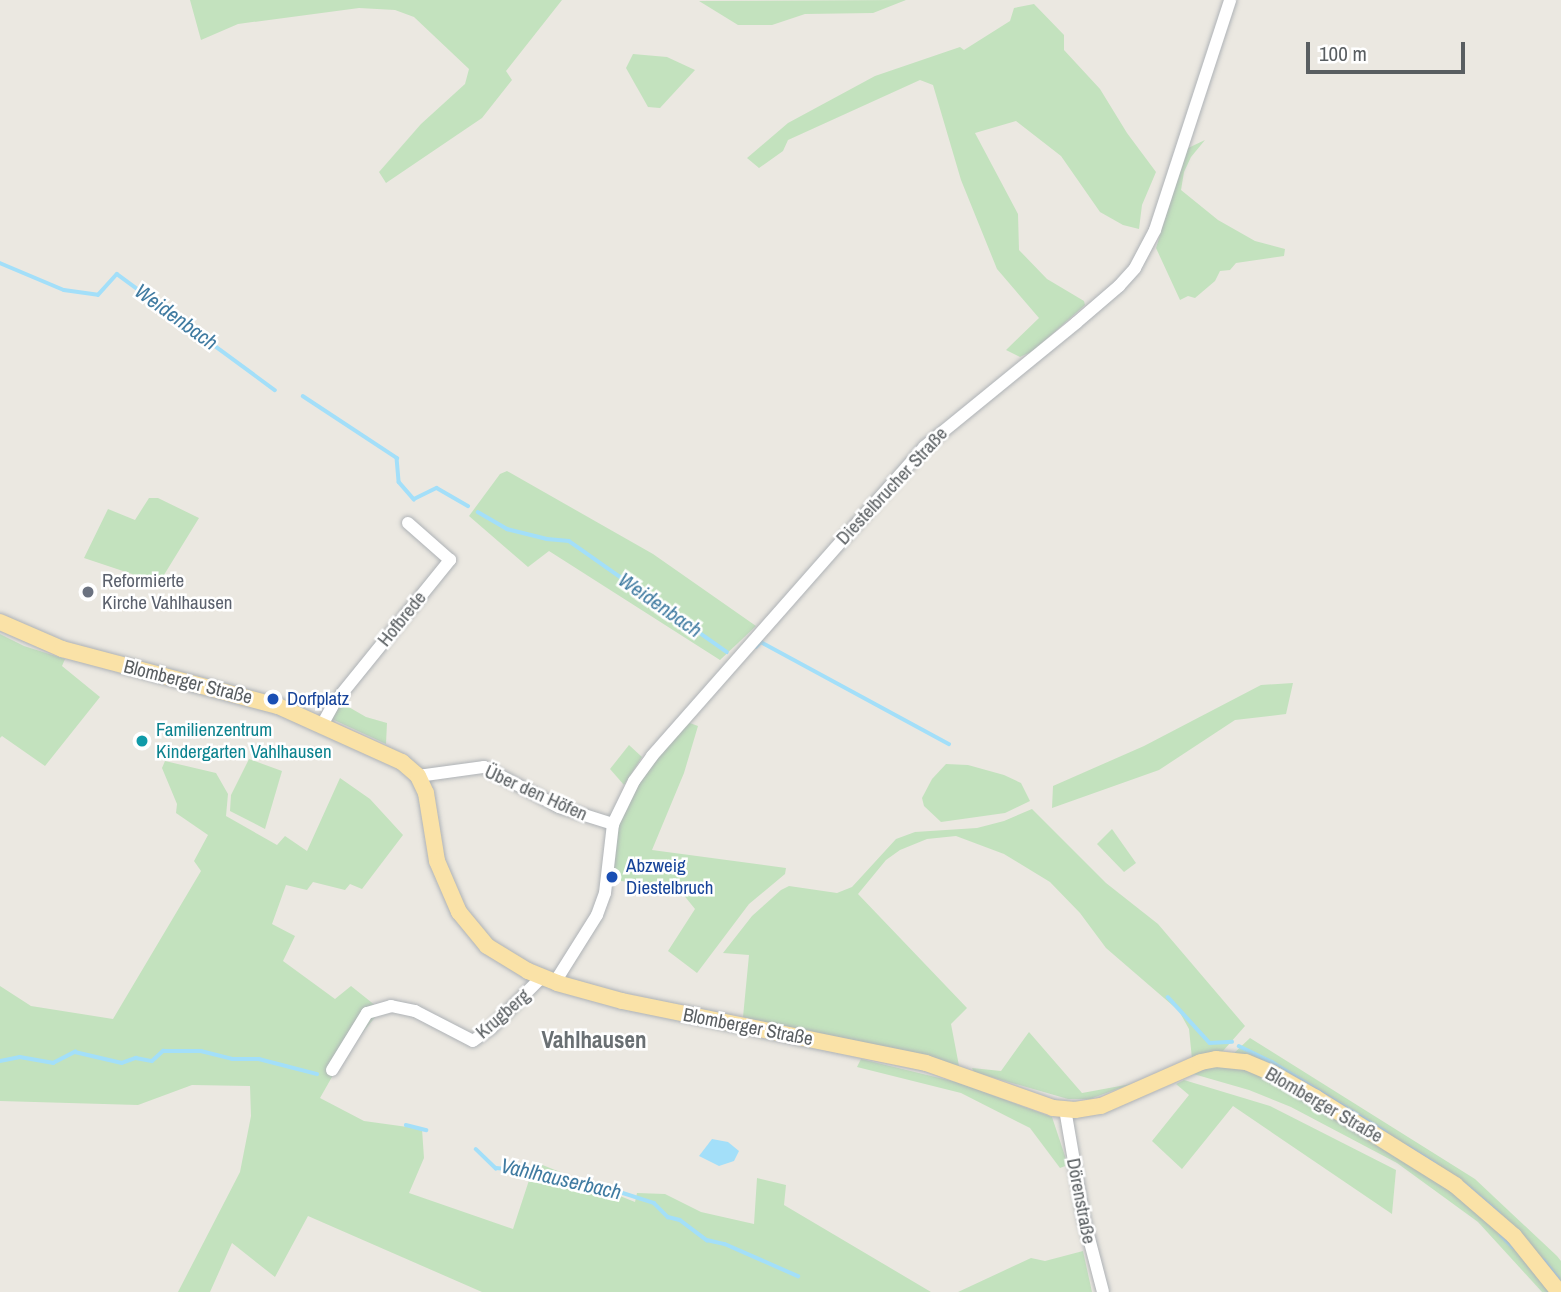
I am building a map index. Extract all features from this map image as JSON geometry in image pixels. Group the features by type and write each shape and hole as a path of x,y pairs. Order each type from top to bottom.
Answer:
{"main road":[{"name":"Blomberger Straße","path":"0,621 62,649 272,704 402,762 418,776 426,793 442,878 459,912 487,946 515,965 548,979 673,1012 926,1063 1020,1098 1065,1109 1101,1106 1201,1062 1226,1059 1259,1067 1316,1098 1455,1185 1514,1236 1559,1292"}],"street":[{"name":"Diestelbrucher Straße","path":"548,979 588,932 603,900 613,824 634,781 652,756 924,447 1085,316 1136,268 1155,229 1230,0"},
{"name":"Hofbrede","path":"322,725 335,702 450,560 408,523"},
{"name":"Über den Höfen","path":"418,776 484,767 559,807 613,824"},
{"name":"Krugberg","path":"332,1070 367,1013 391,1006 415,1010 473,1041 548,979"},
{"name":"Dörenstraße","path":"1065,1109 1084,1219 1103,1292"}],"green space":[{"path":"190,0 562,0 506,71 512,80 482,118 386,183 379,172 421,124 465,84 469,69 414,17 395,10 359,8 238,24 201,40"},
{"path":"906,0 873,13 805,14 772,25 738,25 699,1"},
{"path":"1034,4 1064,35 1064,50 1100,89 1127,133 1156,172 1142,205 1139,229 1123,225 1100,212 1061,156 1016,121 975,133 1018,214 1019,250 1047,279 1084,301 1085,305 1033,351 1020,357 1006,350 1039,318 997,269 961,180 933,85 920,80 788,140 783,151 759,168 747,158 788,123 875,76 960,47 964,50 1010,21 1014,8"},
{"path":"633,54 667,57 695,70 660,108 648,107 626,68"},
{"path":"1205,140 1191,157 1184,172 1181,190 1218,220 1255,241 1285,249 1284,256 1236,263 1230,270 1220,271 1215,281 1195,298 1188,296 1180,300 1156,248 1186,149"},
{"path":"507,471 653,554 756,626 720,660 549,551 528,567 469,516 500,474"},
{"path":"149,498 158,498 199,518 159,583 84,558 108,509 135,520"},
{"path":"0,634 24,646 65,659 62,666 100,697 45,766 2,736 0,738"},
{"path":"1293,683 1286,714 1235,720 1159,770 1052,808 1053,786 1144,746 1261,685"},
{"path":"340,702 366,717 387,723 386,744 332,719"},
{"path":"687,722 698,726 684,773 652,850 786,868 785,874 749,904 697,973 668,951 695,909 678,888 613,880 619,822 639,782"},
{"path":"629,745 642,757 624,785 610,769"},
{"path":"249,759 282,771 265,829 230,811 231,795"},
{"path":"165,761 216,773 228,794 226,816 277,845 285,836 307,851 340,778 370,799 403,835 362,889 350,884 345,890 313,882 307,890 286,885 272,924 295,936 283,961 335,999 351,986 381,1010 345,1054 320,1098 364,1121 422,1129 424,1158 409,1193 513,1229 535,1162 635,1202 637,1193 665,1194 701,1212 754,1224 757,1178 786,1185 784,1205 931,1292 482,1292 308,1216 275,1277 232,1243 210,1292 178,1292 240,1172 251,1116 250,1086 192,1085 138,1105 0,1101 0,986 31,1006 113,1019 201,871 194,861 208,835 176,813 177,804 162,768"},
{"path":"946,764 968,765 1004,775 1021,783 1030,801 1005,813 941,822 924,806 922,798 932,779"},
{"path":"1032,809 1106,883 1158,924 1245,1026 1223,1051 1192,1059 1189,1029 1179,1011 1106,948 1080,913 1050,882 1004,854 956,836 927,839 900,850 886,860 858,894 967,1008 951,1024 959,1066 743,1017 749,955 723,953 752,916 781,890 789,886 837,893 852,887 896,839 915,832 977,828 1004,821"},
{"path":"1112,829 1136,863 1124,872 1097,844"},
{"path":"1029,1032 1082,1093 1131,1084 1090,1099 1068,1099 974,1072 972,1068 1001,1071"},
{"path":"1250,1038 1475,1179 1561,1261 1561,1288 1493,1211 1232,1055"},
{"path":"861,1059 956,1082 1052,1117 1068,1165 1060,1168 1030,1128 961,1093 857,1067"},
{"path":"1214,1065 1244,1067 1350,1123 1487,1216 1553,1292 1542,1292 1478,1222 1397,1163 1291,1107 1249,1090 1190,1073"},
{"path":"1184,1080 1270,1106 1396,1170 1392,1214 1233,1106 1182,1169 1152,1141 1189,1095 1176,1084"},
{"path":"1083,1251 1092,1292 958,1292 1031,1258 1045,1261"}],"water":[{"path":"712,1139 728,1142 739,1151 734,1161 719,1166 699,1156"}],"waterway":[{"name":"Weidenbach","path":"0,263 64,290 98,295 117,274 275,390"},
{"name":"Weidenbach","path":"303,396 397,458 399,482 414,499 437,488 468,506"},
{"name":"Weidenbach","path":"478,512 507,529 547,539 569,541 727,652"},
{"name":"Weidenbach","path":"756,647 761,642 949,744"},
{"path":"1168,997 1210,1043 1232,1042"},
{"path":"1239,1046 1272,1062 1386,1132"},
{"name":"Vahlhauserbach","path":"0,1061 20,1057 53,1063 75,1052 122,1063 136,1058 152,1061 163,1051 201,1051 232,1059 259,1059 317,1074"},
{"name":"Vahlhauserbach","path":"406,1125 426,1130"},
{"path":"1407,1146 1436,1164"},
{"name":"Vahlhauserbach","path":"476,1149 496,1168 518,1170 553,1180 598,1185 654,1203 668,1217 680,1220 707,1240 725,1244 798,1276"},
{"path":"1465,1184 1499,1213"},
{"path":"1501,1235 1513,1247"},
{"path":"1544,1260 1558,1278"}],"place":[{"name":"Reformierte Kirche Vahlhausen","path":"88,592"},
{"name":"Dorfplatz","path":"273,699"},
{"name":"Familienzentrum Kindergarten Vahlhausen","path":"142,741"},
{"name":"Abzweig Diestelbruch","path":"612,877"}],"district":[{"name":"Vahlhausen","path":"594,1040"}]}
